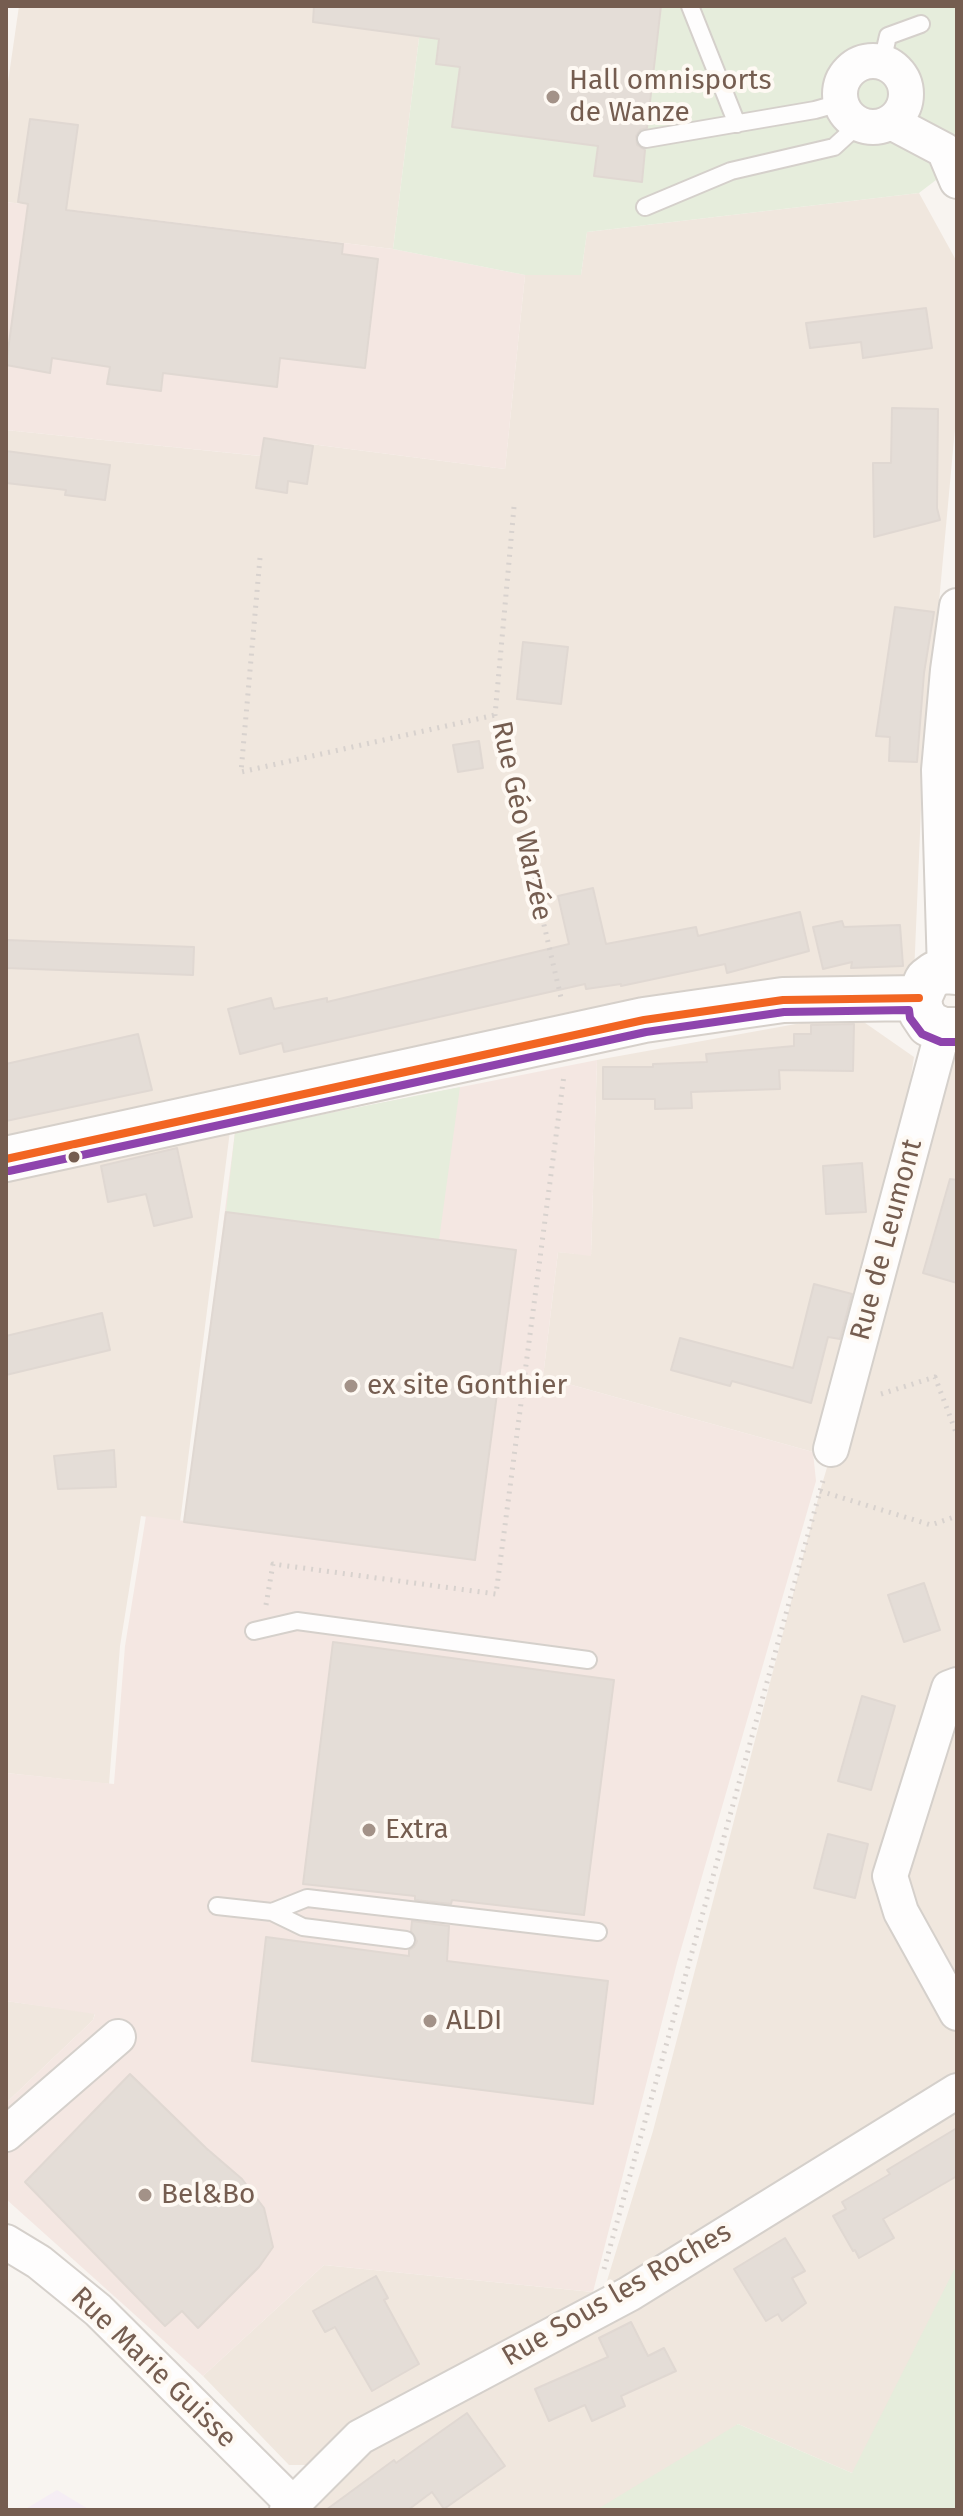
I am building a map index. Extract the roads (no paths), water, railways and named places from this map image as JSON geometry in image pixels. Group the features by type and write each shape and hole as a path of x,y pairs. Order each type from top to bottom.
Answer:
{"street":[{"path":"863,117 899,115 906,95 900,74 882,62 871,61 849,70 839,91 863,117 944,150 957,181"},
{"path":"6,1159 644,1020 783,1000 944,1000 939,770 957,606"},
{"name":"Rue de Leumont","path":"831,1449 944,1000"},
{"path":"957,1685 949,1688 890,1876 901,1912 957,2013"},
{"path":"6,2134 118,2037"},
{"name":"Rue Sous les Roches","path":"290,2507 360,2437 629,2294 957,2091"},
{"name":"Rue Marie Guisse","path":"6,2242 39,2262 98,2310 290,2507"}],"lane":[{"path":"690,6 737,124"},
{"path":"882,62 888,36 921,24"},
{"path":"646,139 815,110 863,117"},
{"path":"645,207 731,171 834,147 863,117"},
{"path":"254,1631 297,1621 588,1660"},
{"path":"272,1912 307,1898 598,1932"},
{"path":"217,1906 272,1912 303,1927 406,1940"}],"place":[{"name":"Hall omnisports de Wanze","path":"553,97"},
{"name":"ex site Gonthier","path":"351,1386"},
{"name":"Extra","path":"369,1830"},
{"name":"ALDI","path":"430,2021"},
{"name":"Bel&Bo","path":"145,2195"}]}
